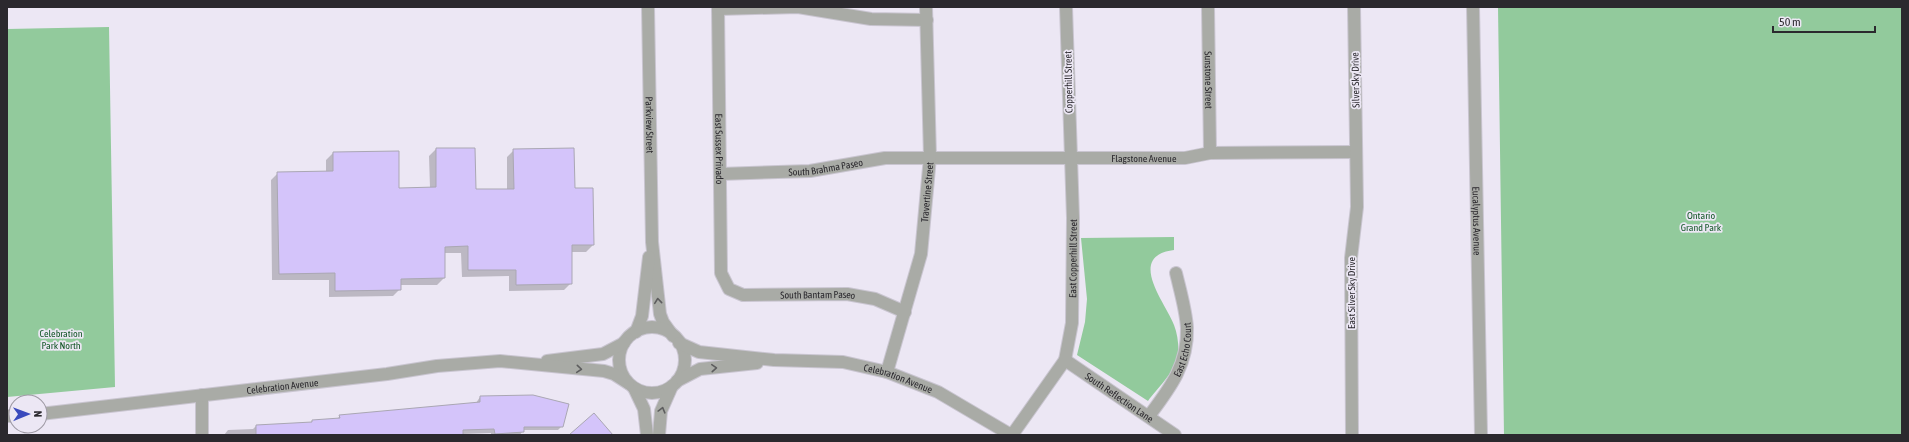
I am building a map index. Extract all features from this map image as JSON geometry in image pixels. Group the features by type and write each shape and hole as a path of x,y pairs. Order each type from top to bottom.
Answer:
{"street":[{"name":"Parkview Street","path":"648,7 652,242 660,314 663,322 676,339"},
{"path":"718,8 798,7 871,19 927,20"},
{"name":"Travertine Street","path":"887,372 922,254 930,157 926,7"},
{"name":"Copperhill Street","path":"1066,7 1070,157"},
{"name":"Sunstone Street","path":"1208,7 1210,153"},
{"name":"Silver Sky Drive","path":"1354,7 1356,152"},
{"name":"Eucalyptus Avenue","path":"1473,7 1481,435"},
{"name":"East Sussex Privado","path":"718,8 721,273 729,289"},
{"name":"Flagstone Avenue","path":"930,157 1185,158 1210,153 1356,152"},
{"name":"East Silver Sky Drive","path":"1352,435 1351,258 1357,207 1356,152"},
{"name":"South Brahma Paseo","path":"720,174 810,171 885,158 930,157"},
{"name":"East Copperhill Street","path":"1065,360 1072,322 1073,218 1070,157"},
{"name":"Parkview Street","path":"636,332 643,309 652,242"},
{"name":"East Echo Court","path":"1148,416 1172,385 1185,355 1187,327 1176,273"},
{"name":"South Bantam Paseo","path":"729,289 743,295 847,294 875,299 905,312"},
{"path":"647,435 644,409 632,386 623,376 619,360 624,343 636,332 643,329 659,328 676,339 684,352 685,362 682,372 661,411 659,435"},
{"name":"Celebration Avenue","path":"676,339 698,352 774,360 843,362 887,372 938,392 1011,435"},
{"name":"Celebration Avenue","path":"526,363 604,354 624,343"},
{"name":"Celebration Avenue","path":"675,384 700,370 774,360"},
{"path":"1011,435 1065,360"},
{"name":"South Reflection Lane","path":"1065,360 1175,435"},
{"name":"Celebration Avenue","path":"48,413 387,374 437,366 500,361 604,371 614,374 632,386"},
{"path":"632,386 643,392 653,393 663,391 675,384"},
{"path":"202,395 202,435"}],"green space":[{"name":"Ontario Grand Park","path":"1498,7 1902,7 1902,435 1504,435"},
{"name":"Celebration Park North","path":"109,27 115,387 39,394 8,394 7,397 7,29"},
{"path":"1174,237 1174,250 1160,254 1152,261 1151,270 1157,293 1174,325 1178,341 1178,358 1173,369 1148,401 1077,355 1085,322 1087,299 1081,238"}],"building":[{"path":"436,148 475,148 476,189 514,189 513,149 574,148 575,188 593,188 594,245 572,245 572,284 516,285 516,270 468,270 468,246 445,247 445,278 401,279 401,290 335,291 335,273 279,274 277,172 333,171 333,152 399,151 399,188 436,187"},
{"path":"533,395 569,404 563,427 524,427 524,432 495,434 494,429 463,430 463,435 256,435 256,425 312,422 312,420 340,418 339,415 480,402 480,396"},
{"path":"594,413 613,435 569,435"}]}
